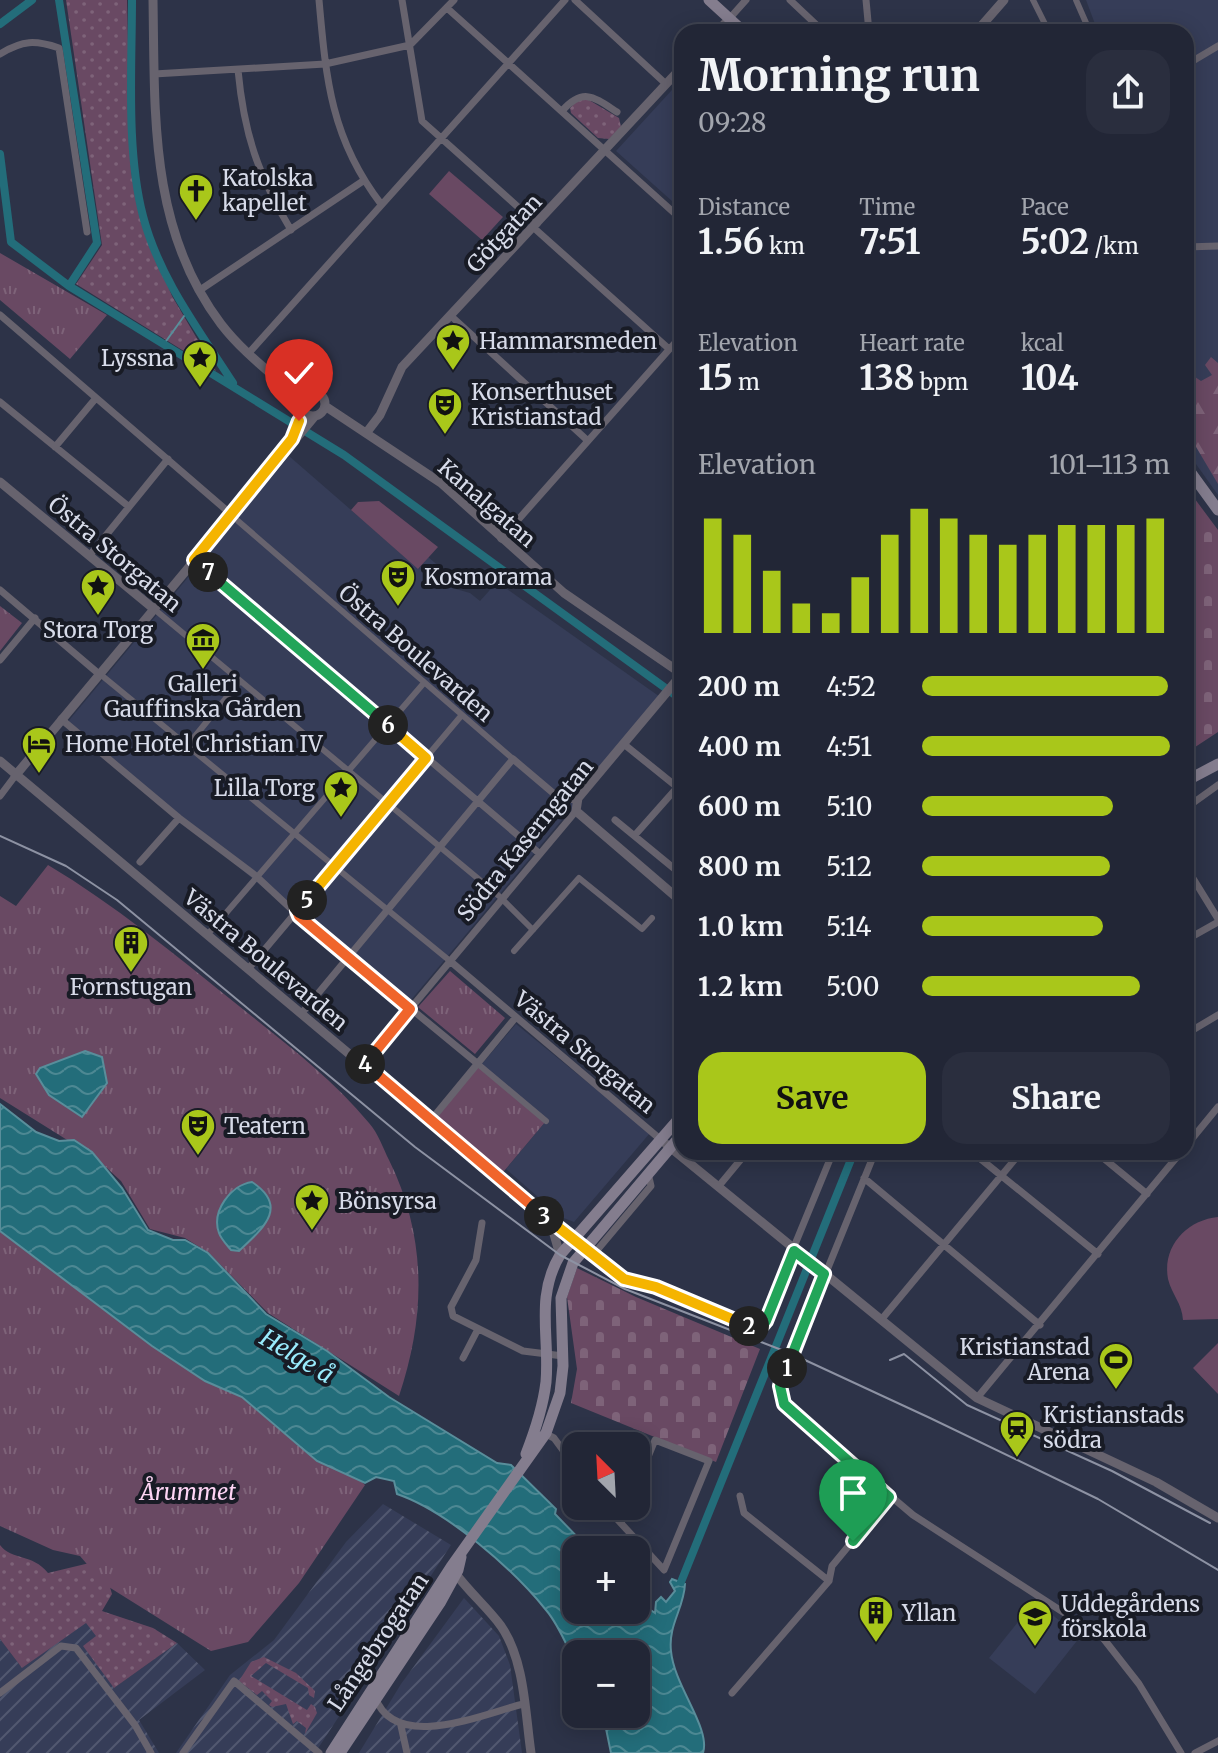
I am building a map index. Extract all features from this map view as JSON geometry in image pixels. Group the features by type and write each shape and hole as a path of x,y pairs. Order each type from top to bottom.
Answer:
{"main road":[{"path":"709,0 735,24"},
{"path":"1194,477 1218,510"},
{"path":"1194,777 1218,764"},
{"path":"583,1248 674,1124"},
{"path":"583,1248 674,1143"},
{"name":"Långebrogatan","path":"540,1432 546,1354 546,1289 560,1255 583,1248"},
{"name":"Långebrogatan","path":"340,1753 376,1702 463,1553 520,1467 560,1393 563,1356 561,1298 566,1275 583,1248"},
{"name":"Långebrogatan","path":"331,1753 376,1679 456,1574 463,1553"}],"street":[{"path":"0,796 194,560 235,518 309,411 223,326 200,290 167,215 157,151 153,0"},
{"path":"319,0 325,64 337,128 363,181 381,204"},
{"path":"402,0 422,121 668,348"},
{"path":"154,74 325,64 410,45 454,0"},
{"path":"248,354 565,0"},
{"path":"575,0 666,84"},
{"path":"724,24 746,0"},
{"path":"790,0 816,24"},
{"path":"866,0 868,24"},
{"path":"989,24 1004,0"},
{"path":"1033,0 1045,24"},
{"path":"1076,0 1086,24"},
{"path":"447,8 674,213"},
{"path":"0,54 20,42 37,41 59,48 87,232"},
{"path":"1194,60 1218,46"},
{"path":"238,70 249,141 258,171 291,230"},
{"name":"Götgatan","path":"367,432 380,415 397,373 674,76"},
{"path":"562,111 578,96 585,95 617,112"},
{"path":"200,290 363,181"},
{"path":"1194,247 1218,246"},
{"name":"Östra Boulevarden","path":"0,315 423,684 559,798 576,805 673,895"},
{"path":"451,316 587,440"},
{"path":"501,539 674,342"},
{"path":"55,447 96,398"},
{"path":"0,402 128,506"},
{"name":"Kanalgatan","path":"309,411 344,418 441,483 564,593 674,669"},
{"path":"90,555 168,459"},
{"name":"Östra Storgatan","path":"0,482 439,845 533,930"},
{"path":"194,560 540,854"},
{"name":"Västra Storgatan","path":"0,590 292,834 450,961 674,1151"},
{"path":"0,660 35,618"},
{"path":"187,746 240,681"},
{"name":"Södra Kaserngatan","path":"364,1064 540,854 674,683"},
{"path":"208,934 423,684"},
{"path":"249,968 461,716"},
{"path":"61,719 179,818 256,876 347,957 546,1121"},
{"path":"625,745 674,782"},
{"path":"301,1014 513,759"},
{"name":"Västra Boulevarden","path":"0,761 583,1248"},
{"path":"1194,802 1218,785"},
{"path":"635,835 674,793"},
{"path":"140,862 179,818"},
{"path":"615,820 674,868"},
{"path":"514,951 579,878 642,929 652,918"},
{"path":"1194,880 1218,921 1194,935"},
{"path":"1194,1029 1218,1015"},
{"path":"431,1120 516,1017"},
{"path":"1195,1135 1218,1107"},
{"name":"Västra Storgatan","path":"685,1160 977,1398 1156,1482 1218,1518"},
{"path":"718,1187 740,1160"},
{"path":"583,1248 624,1279 656,1287 753,1328 761,1327 798,1253 830,1160"},
{"path":"872,1160 822,1271 780,1386 780,1397 789,1410 889,1497 944,1537 1103,1638 1126,1665 1181,1753"},
{"path":"982,1160 1098,1254"},
{"path":"881,1320 1015,1160"},
{"path":"1106,1160 1147,1194"},
{"path":"977,1398 1175,1160"},
{"path":"864,1178 1040,1325"},
{"path":"550,1221 560,1255"},
{"path":"482,1223 478,1254 451,1307 453,1316 523,1351 563,1356"},
{"path":"463,1358 478,1329"},
{"path":"540,1432 554,1438 562,1449"},
{"path":"618,1520 664,1570 709,1461 655,1440 650,1452"},
{"path":"740,1496 744,1513 829,1581"},
{"path":"732,1693 829,1581 832,1566 889,1497"},
{"path":"456,1574 471,1596 500,1624 509,1640 516,1658 531,1753"},
{"path":"407,1753 401,1726 376,1702 376,1689 437,1596 471,1596"},
{"path":"0,1693 61,1646 76,1648 135,1725 151,1753"},
{"path":"183,1753 234,1681 319,1753"},
{"path":"401,1726 431,1729 523,1704"},
{"path":"1195,1753 1218,1741"}],"shaded area":[{"path":"1086,0 1218,0 1218,495 1194,461 1194,24 1095,24"},
{"path":"674,88 674,203 616,151"},
{"path":"289,456 419,569 428,557 458,582 456,589 470,593 480,601 497,582 663,699 406,1006 66,724"},
{"path":"516,1024 650,1133 574,1222 561,1217 506,1169 546,1121 480,1066"},
{"path":"383,1504 451,1545 315,1753 176,1753 230,1675 274,1640 346,1542"},
{"path":"464,1598 499,1636 510,1665 522,1753 359,1753 401,1684"},
{"name":"Uddegårdens förskola","path":"1035,1601 1080,1637 1035,1694 989,1658"},
{"path":"86,1622 97,1636 84,1646 114,1688 177,1643 205,1670 139,1720 159,1753 0,1753 0,1639 22,1668"}],"green space":[{"path":"66,0 127,0 131,171 140,216 172,296 216,371 76,284 102,245"},
{"path":"579,99 589,100 619,118 621,127 609,139 598,138 571,113 570,108"},
{"path":"449,171 503,217 482,240 429,194"},
{"path":"0,253 107,315 70,359 0,300"},
{"path":"1211,357 1218,363 1218,484 1194,444 1194,376 1201,381 1212,375 1205,365"},
{"path":"1194,498 1218,530 1218,732 1194,748"},
{"path":"379,501 438,547 418,569 351,510 358,502"},
{"path":"0,606 22,623 0,651"},
{"path":"48,865 143,930 287,1045 322,1074 375,1131 401,1189 416,1247 418,1306 408,1366 399,1396 268,1313 209,1253 185,1238 150,1229 121,1181 96,1158 0,1098 0,896 16,906"},
{"path":"450,971 505,1018 475,1054 418,1007"},
{"path":"478,1064 546,1121 499,1177 431,1120"},
{"name":"Årummet","path":"0,1172 291,1413 365,1485 299,1583 248,1642 211,1651 104,1584 80,1556 53,1550 0,1526"},
{"path":"1218,1217 1218,1319 1183,1320 1168,1279 1169,1256 1187,1229"},
{"path":"577,1268 636,1297 760,1349 716,1462 650,1435 650,1432 642,1432 571,1403 577,1369 567,1297"},
{"path":"1218,1343 1218,1394 1193,1368"},
{"path":"0,1545 10,1553 35,1562 48,1573 102,1560 112,1594 102,1611 153,1628 177,1643 114,1688 83,1646 96,1636 86,1623 22,1668 0,1639"},
{"path":"264,1657 296,1673 315,1691 314,1698 309,1695 308,1688 266,1663 251,1676 307,1710 311,1704 315,1707 317,1713 305,1734 306,1728 297,1721 293,1724 286,1704 272,1707 269,1705 272,1701 262,1691 257,1695 239,1681 251,1662"}],"water":[{"path":"85,1051 102,1057 107,1083 82,1117 49,1095 36,1074 40,1068"},
{"name":"Helge å","path":"0,1104 36,1132 59,1141 74,1140 92,1152 122,1188 148,1230 173,1240 185,1240 208,1253 266,1314 327,1351 389,1397 497,1463 511,1465 556,1509 555,1514 576,1536 562,1536 562,1624 650,1624 650,1610 655,1613 656,1602 661,1597 666,1602 675,1591 670,1582 672,1579 685,1584 672,1633 671,1651 678,1678 702,1731 703,1753 611,1753 606,1728 650,1728 650,1640 564,1640 546,1610 498,1560 457,1527 397,1494 394,1481 376,1477 365,1483 317,1461 242,1397 205,1381 152,1346 0,1231"},
{"path":"252,1182 263,1191 271,1209 256,1234 239,1251 231,1250 219,1233 220,1208 237,1188"}],"waterway":[{"path":"0,24 32,0"},
{"path":"59,0 97,243 69,286"},
{"path":"132,0 132,137 143,216 170,282 233,383"},
{"path":"0,154 11,242 69,286 344,455 674,694"},
{"path":"164,344 187,312"},
{"path":"681,1582 851,1160"}],"railway":[{"path":"0,836 66,866 117,900 415,1147 560,1255 625,1289 792,1354 930,1418 1098,1499 1218,1570"},
{"path":"890,1360 904,1354 967,1405 1112,1471 1210,1523"}],"place":[{"name":"Katolska kapellet","path":"196,222"},
{"name":"Hammarsmeden","path":"453,372"},
{"name":"Lyssna","path":"200,389"},
{"name":"Konserthuset Kristianstad","path":"445,436"},
{"name":"Kosmorama","path":"398,608"},
{"name":"Stora Torg","path":"98,617"},
{"name":"Galleri Gauffinska Gården","path":"203,671"},
{"name":"Home Hotel Christian IV","path":"39,775"},
{"name":"Lilla Torg","path":"341,819"},
{"name":"Fornstugan","path":"131,974"},
{"name":"Teatern","path":"198,1157"},
{"name":"Bönsyrsa","path":"312,1232"},
{"name":"Kristianstad Arena","path":"1116,1391"},
{"name":"Kristianstads södra","path":"1017,1459"},
{"name":"Yllan","path":"876,1644"},
{"name":"Uddegårdens förskola","path":"1035,1648"}],"route":[{"path":"299,421 292,439 194,560 426,758 297,911 302,919 410,1009 364,1064 583,1250 624,1279 656,1287 753,1328 761,1327 766,1321 794,1251 824,1274 780,1386 780,1397 789,1410 889,1497 853,1541"}]}
